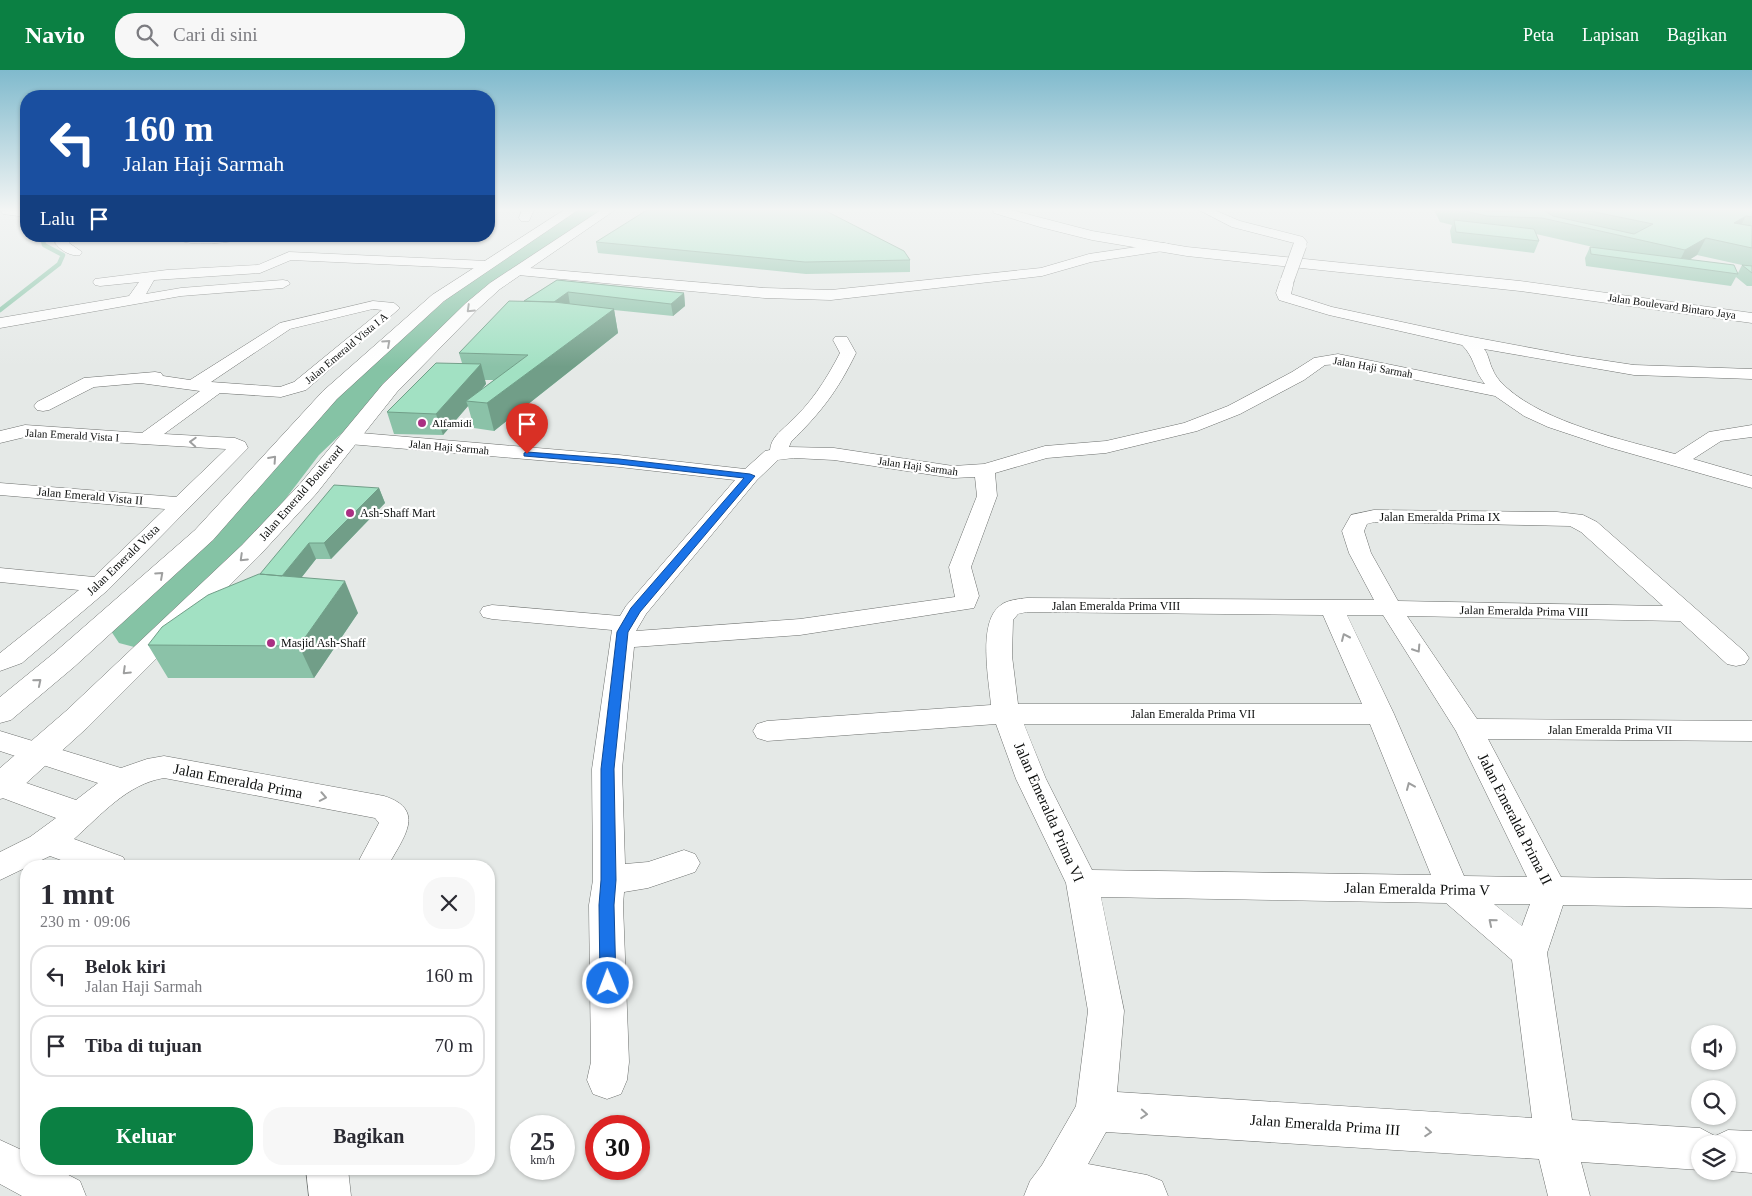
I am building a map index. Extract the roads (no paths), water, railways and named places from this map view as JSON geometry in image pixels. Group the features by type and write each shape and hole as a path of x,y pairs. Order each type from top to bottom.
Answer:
{"main road":[{"path":"0,713 64,660 204,535 330,395 438,298 491,263"},
{"name":"Jalan Emerald Boulevard","path":"0,786 77,719 251,550 308,489 390,388 466,312 495,286 531,263"},
{"path":"518,271 764,293 832,295 1042,272 1074,263"},
{"name":"Jalan Boulevard Bintaro Jaya","path":"1285,263 1539,288 1752,318"},
{"name":"Jalan Boulevard Bintaro Jaya","path":"1396,263 1580,282 1752,307"}],"street":[{"path":"100,282 167,274 260,269 273,263"},
{"path":"434,263 487,265"},
{"path":"1294,263 1283,293 1284,297 1302,304 1467,341 1574,361 1634,370 1752,374"},
{"path":"135,299 149,277"},
{"path":"1,323 181,292 283,284"},
{"name":"Jalan Emerald Vista I A","path":"42,406 90,382 139,378 215,379 282,392 291,390 300,386 393,308 373,305 285,326 215,379 194,386 139,378"},
{"path":"607,1080 610,1062 606,905 609,880 608,769 625,632 635,610 750,476 772,455 780,452 779,446 783,439 807,417 838,374 848,353 841,340"},
{"name":"Jalan Haji Sarmah","path":"1467,341 1479,353 1485,373 1502,392 1530,412 1615,444 1752,482"},
{"name":"Jalan Haji Sarmah","path":"780,452 834,454 953,472 986,470 1045,452 1106,447 1190,427 1234,410 1307,371 1315,362 1324,358 1338,359 1502,392"},
{"path":"145,439 215,379"},
{"name":"Jalan Emerald Vista I","path":"0,437 25,431 235,444 238,448"},
{"path":"1677,461 1716,436 1747,435"},
{"name":"Jalan Haji Sarmah","path":"349,438 619,461 750,476"},
{"name":"Jalan Emerald Vista","path":"0,663 13,657 100,585 238,448"},
{"path":"492,612 625,632 800,627 964,602 967,596 960,567 987,496 986,470"},
{"name":"Jalan Emerald Vista II","path":"0,489 180,504"},
{"name":"Jalan Emeralda Prima IX","path":"1390,608 1360,553 1353,531 1359,520 1374,516 1557,518 1575,520 1589,526 1686,614"},
{"path":"0,575 100,585"},
{"name":"Jalan Emeralda Prima VIII","path":"1006,714 1000,646 1001,618 1010,609 1027,605 1390,608 1686,614"},
{"path":"1332,608 1380,714 1454,890 1529,953"},
{"name":"Jalan Emeralda Prima II","path":"1390,608 1469,729 1551,891 1529,953 1555,1140"},
{"path":"1686,614 1736,658"},
{"path":"767,731 1006,714"},
{"name":"Jalan Emeralda Prima VII","path":"1006,714 1380,714"},
{"name":"Jalan Emeralda Prima VI","path":"1006,714 1031,779 1082,883 1106,1010 1095,1111 1051,1188"},
{"name":"Jalan Emeralda Prima VII","path":"1469,729 1752,731"},
{"path":"0,741 40,752 81,768 122,780"},
{"name":"Jalan Emeralda Prima","path":"0,867 47,842 122,780 143,770 164,767 384,808 393,815 394,823 375,860"},
{"path":"0,786 80,814"},
{"path":"47,842 96,860"},
{"path":"609,880 648,875 684,863"},
{"name":"Jalan Emeralda Prima V","path":"1082,883 1752,894"},
{"name":"Jalan Emeralda Prima III","path":"1095,1111 1691,1148"},
{"path":"1555,1140 1569,1196"},
{"path":"1736,1151 1752,1152"},
{"path":"0,1161 20,1172"},
{"path":"26,1175 65,1196"},
{"path":"328,1175 330,1196"},
{"path":"1051,1188 1147,1196"}],"waterway":[{"path":"0,310 60,263"},
{"path":"138,631 215,559 304,446 489,277 511,263"}],"place":[{"name":"Alfamidi","path":"422,423"},
{"name":"Ash-Shaff Mart","path":"350,513"},
{"name":"Masjid Ash-Shaff","path":"271,643"}]}
